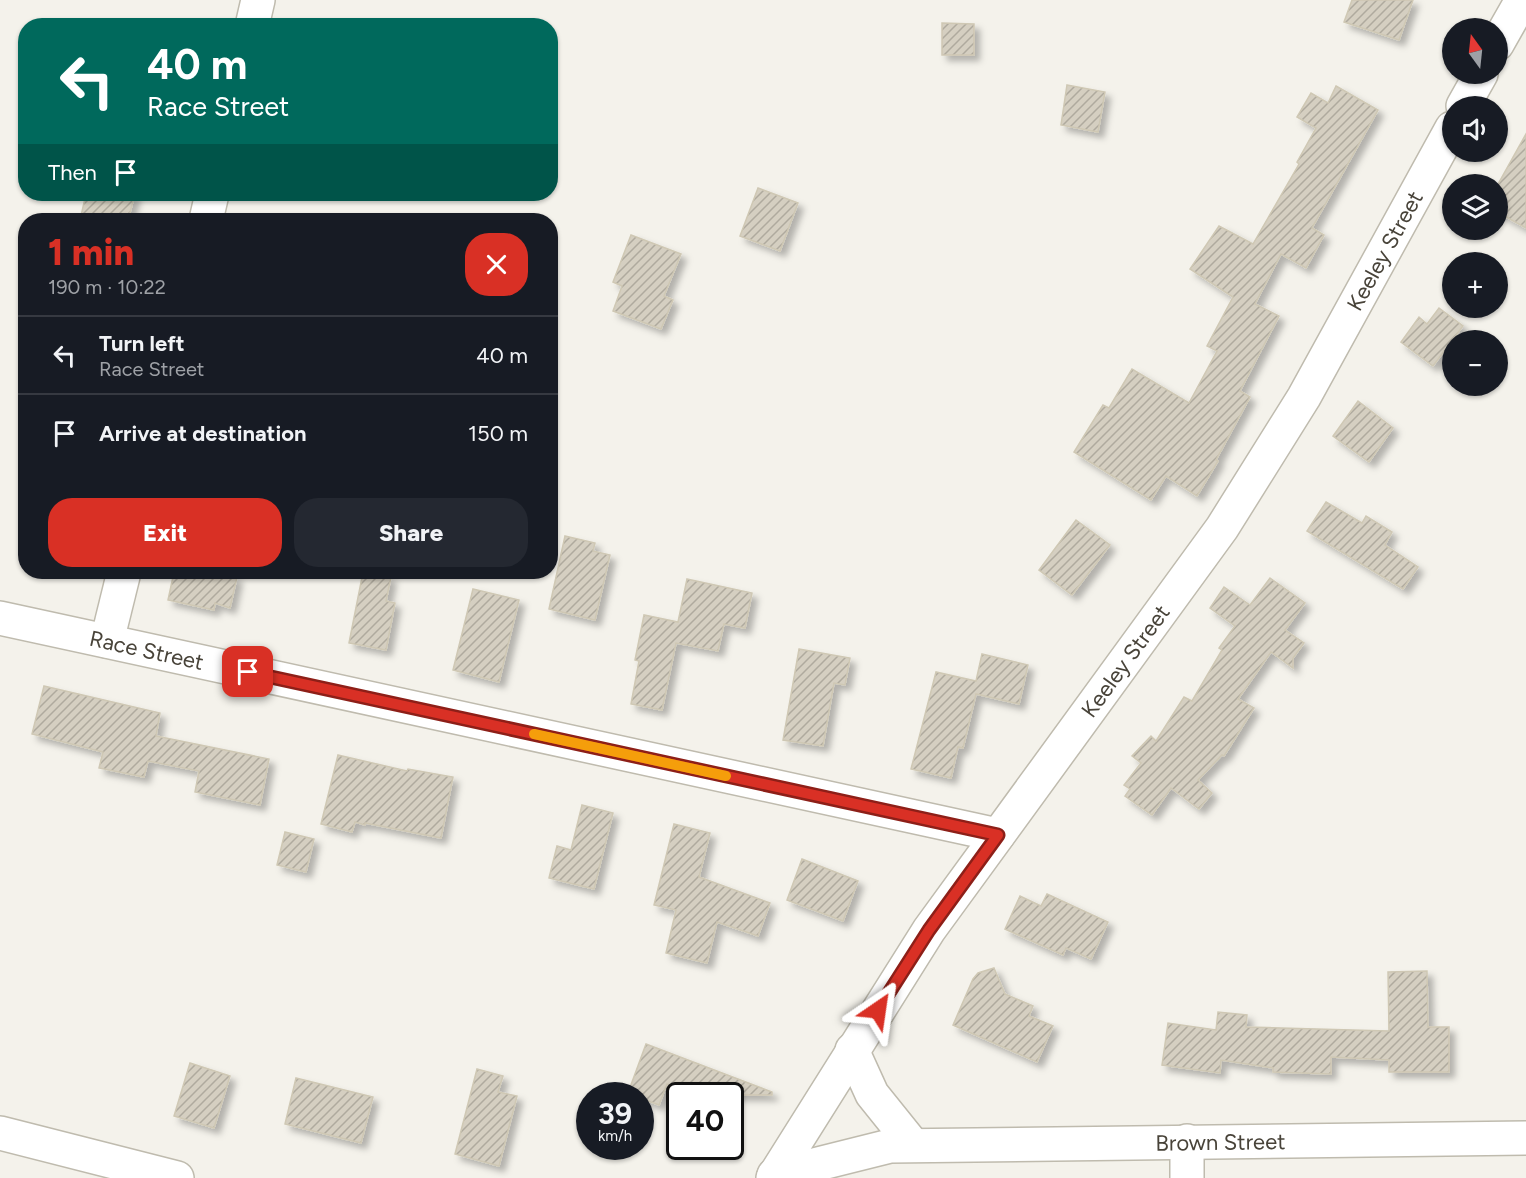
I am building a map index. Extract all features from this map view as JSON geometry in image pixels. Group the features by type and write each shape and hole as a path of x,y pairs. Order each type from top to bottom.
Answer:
{"street":[{"path":"254,18 258,0"},
{"path":"1508,25 1522,0"},
{"name":"Keeley Street","path":"773,1176 929,930 1222,528 1304,397 1442,146"},
{"path":"107,641 122,579"},
{"name":"Race Street","path":"0,618 998,835"},
{"path":"852,1050 872,1094 914,1145"},
{"path":"0,1133 177,1178"},
{"name":"Brown Street","path":"773,1176 890,1146 1526,1138"},
{"path":"1187,1141 1187,1178"}],"building":[{"path":"1352,0 1413,0 1399,40 1344,22"},
{"path":"942,23 974,24 974,55 942,55"},
{"path":"1067,85 1105,92 1098,132 1061,125"},
{"path":"1336,86 1378,110 1312,228 1324,235 1306,268 1281,254 1255,304 1279,316 1240,391 1250,397 1216,460 1218,461 1197,496 1166,476 1151,500 1074,452 1103,405 1109,408 1132,369 1189,403 1217,351 1207,346 1233,297 1190,269 1219,226 1253,244 1299,164 1297,162 1316,128 1297,117 1311,93 1328,103"},
{"path":"1526,134 1526,228 1508,218 1508,174 1504,174"},
{"path":"758,188 798,203 780,251 740,236"},
{"path":"84,201 133,201 130,213 82,213"},
{"path":"631,235 681,254 664,296 673,300 661,329 613,311 622,286 613,282"},
{"path":"1439,308 1442,310 1442,318 1452,318 1463,326 1460,330 1442,330 1442,354 1433,366 1401,342 1419,317 1427,324"},
{"path":"1358,401 1393,428 1369,462 1333,436"},
{"path":"1326,502 1362,523 1366,516 1392,532 1385,545 1418,567 1403,589 1307,531"},
{"path":"1076,520 1110,545 1072,595 1039,570"},
{"path":"565,536 595,543 593,551 610,555 595,620 549,609 556,579 558,579"},
{"path":"1270,578 1305,603 1285,630 1304,643 1293,658 1293,668 1271,652 1238,699 1254,708 1224,756 1222,755 1198,780 1212,793 1199,809 1171,788 1152,815 1125,796 1130,789 1124,785 1141,763 1132,756 1151,736 1156,741 1184,697 1192,701 1222,650 1219,648 1235,626 1210,608 1224,587 1250,605"},
{"path":"172,579 237,579 230,608 215,603 214,610 168,600"},
{"path":"362,579 391,579 386,601 395,603 386,650 349,643"},
{"path":"687,579 752,593 745,628 724,624 718,651 676,643 662,710 631,704 639,661 635,660 644,615 678,622"},
{"path":"473,589 519,600 499,682 453,670"},
{"path":"799,649 850,658 845,685 834,683 823,746 783,740"},
{"path":"982,654 1028,665 1019,704 976,694 963,748 958,747 951,778 911,769 936,672 976,681"},
{"path":"44,686 160,713 156,736 269,759 260,805 195,792 199,771 148,761 144,777 99,768 103,752 32,734"},
{"path":"338,755 407,771 408,769 453,777 441,838 365,823 365,825 355,822 352,832 321,824"},
{"path":"582,805 613,813 594,889 549,878 557,846 571,850"},
{"path":"674,824 710,833 699,877 770,903 758,936 717,922 707,963 666,953 676,910 654,905"},
{"path":"285,832 314,839 306,872 277,865"},
{"path":"802,859 858,881 843,921 787,900"},
{"path":"1047,894 1108,922 1091,959 1066,948 1063,955 1005,929 1020,896 1041,906"},
{"path":"994,968 1005,994 1033,1006 1029,1016 1053,1026 1037,1062 953,1025 973,979 978,973"},
{"path":"1427,971 1428,1027 1449,1027 1449,1072 1389,1072 1389,1060 1331,1057 1331,1074 1273,1072 1273,1068 1221,1060 1220,1073 1162,1065 1168,1023 1216,1030 1218,1012 1247,1015 1246,1027 1389,1031 1388,972"},
{"path":"646,1044 772,1092 772,1095 744,1095 744,1082 666,1082 659,1105 654,1103 654,1082 632,1082"},
{"path":"190,1063 230,1076 214,1128 174,1116"},
{"path":"477,1069 503,1076 498,1092 517,1096 499,1166 455,1154"},
{"path":"296,1078 373,1097 361,1143 285,1124"}],"slow traffic":[{"path":"534,734 726,776"}],"route":[{"path":"248,672 998,835 929,930 878,1010"}]}
